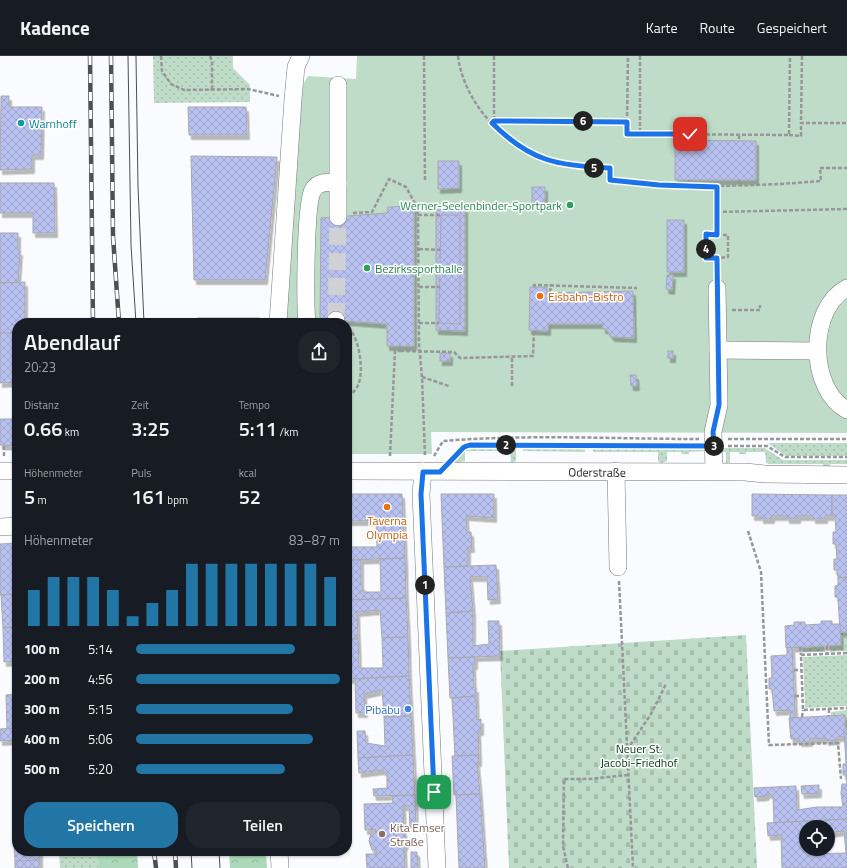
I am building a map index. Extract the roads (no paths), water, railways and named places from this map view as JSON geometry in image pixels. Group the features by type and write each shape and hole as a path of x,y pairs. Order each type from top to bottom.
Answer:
{"street":[{"path":"293,56 293,93"},
{"path":"278,318 293,93 296,67 301,56"},
{"path":"338,85 338,215"},
{"path":"307,318 308,222 310,199 313,190 323,183 338,183"},
{"path":"714,471 714,442 719,405 717,288"},
{"path":"847,288 841,291 830,303 819,336 817,351 819,369 824,384 831,397 847,410"},
{"path":"718,350 817,351"},
{"path":"2,463 12,468"},
{"path":"430,465 421,494 437,868"},
{"name":"Oderstraße","path":"352,471 430,465 616,471 714,471 765,474 847,475"},
{"path":"616,471 618,567"},
{"path":"0,527 12,526"},
{"path":"279,856 280,868"}],"tunnel":[{"path":"336,318 338,217"}],"tram line":[{"path":"128,56 131,245 136,318"},
{"path":"136,56 138,187 144,318"},
{"path":"191,856 192,868"},
{"path":"219,856 220,868"}],"railway":[{"path":"90,56 93,318"},
{"path":"111,56 113,236 119,318"},
{"path":"155,856 156,868"},
{"path":"175,856 176,868"}],"place":[{"name":"Warnhoff","path":"21,123"},
{"name":"Werner-Seelenbinder-Sportpark","path":"570,205"},
{"name":"Bezirkssporthalle","path":"367,268"},
{"name":"Eisbahn-Bistro","path":"540,296"},
{"name":"Taverna Olympia","path":"387,507"},
{"name":"Pibabu","path":"408,709"},
{"name":"Kita Emser Straße","path":"382,834"}],"park label":[{"name":"Neuer St. Jacobi-Friedhof","path":"639,755"}]}
